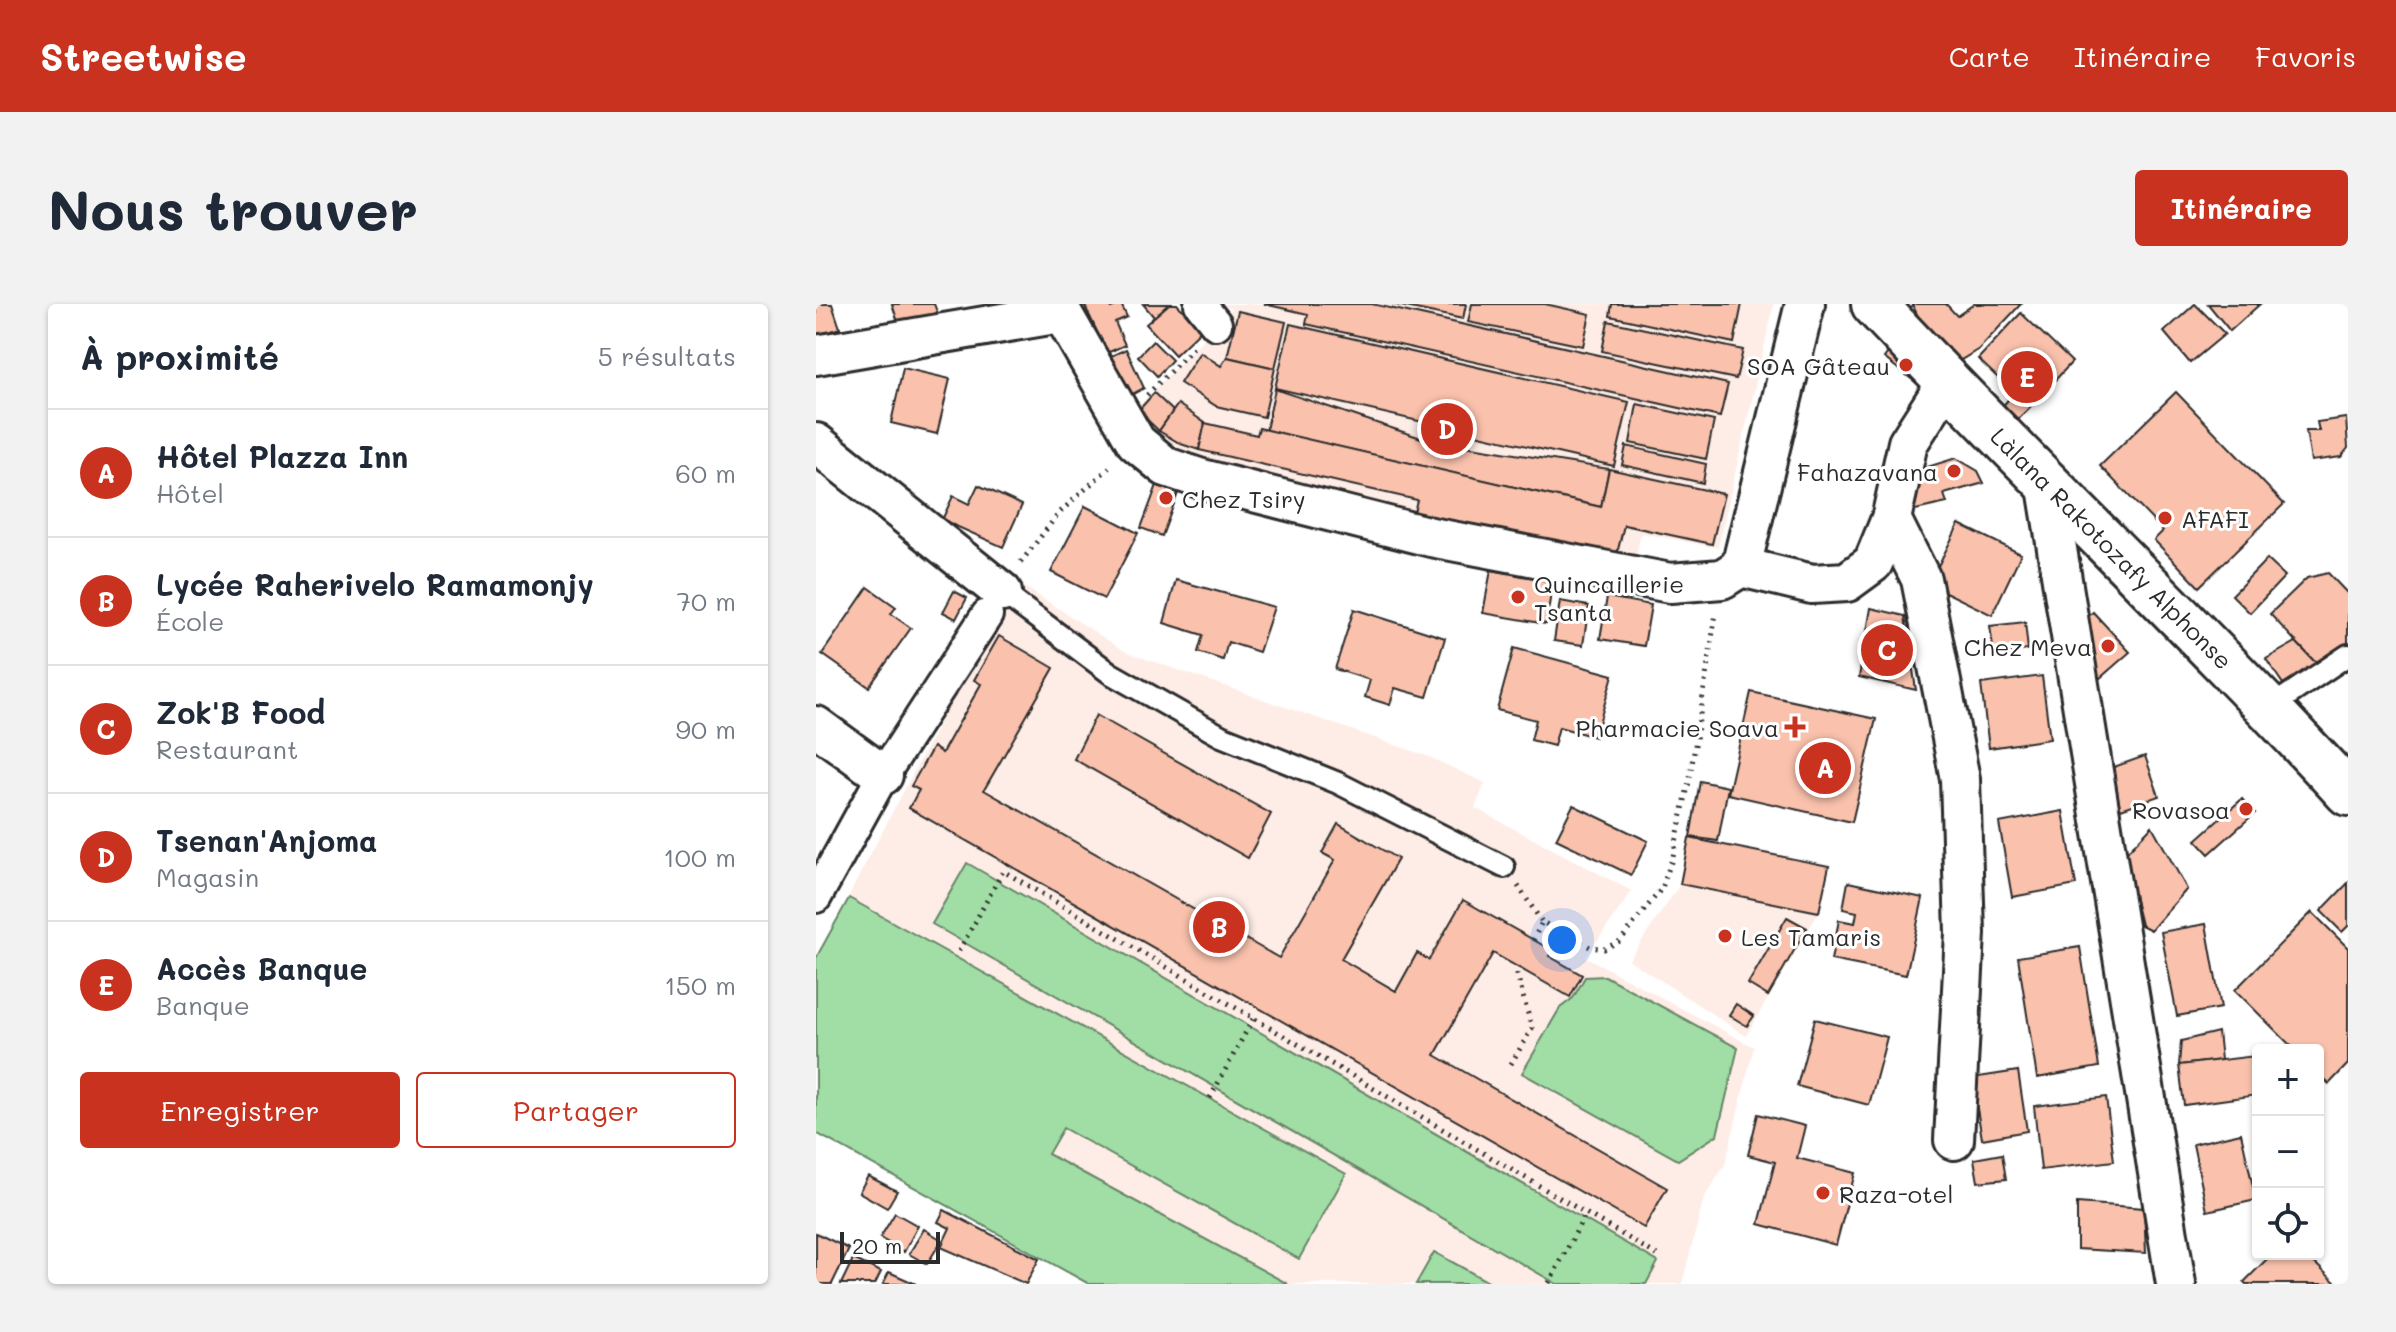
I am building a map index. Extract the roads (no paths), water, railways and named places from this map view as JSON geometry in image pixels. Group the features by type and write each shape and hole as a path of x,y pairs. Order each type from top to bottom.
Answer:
{"street":[{"path":"816,355 1059,309 1129,431 1166,467 1202,479 1431,537 1670,583 1722,579 1741,567 1805,304"},
{"name":"Làlana Rakotozafy Alphonse","path":"1874,304 2269,708 2348,793"},
{"path":"1741,567 1812,584 1847,582 1873,563 1891,519 1908,443 1947,382"},
{"path":"816,443 994,604 883,775 816,897"},
{"path":"2046,481 2176,1284"},
{"path":"1891,519 1921,579 1960,779 1965,933 1954,1140"},
{"path":"816,726 883,775"}],"lane":[{"path":"994,604 1221,736 1338,783 1504,867"},
{"path":"2269,708 2348,655"}],"place":[{"name":"SOA Gâteau","path":"1906,365"},
{"name":"Accès Banque","path":"2027,377"},
{"name":"Tsenan'Anjoma","path":"1447,429"},
{"name":"Fahazavana","path":"1954,471"},
{"name":"Chez Tsiry","path":"1166,498"},
{"name":"AFAFI","path":"2165,518"},
{"name":"Quincaillerie Tsanta","path":"1518,597"},
{"name":"Chez Meva","path":"2108,646"},
{"name":"Zok'B Food","path":"1887,650"},
{"name":"Pharmacie Soava","path":"1795,727"},
{"name":"Hôtel Plazza Inn","path":"1825,768"},
{"name":"Rovasoa","path":"2246,809"},
{"name":"Lycée Raherivelo Ramamonjy","path":"1219,927"},
{"name":"Les Tamaris","path":"1725,936"},
{"name":"Raza-otel","path":"1823,1193"}]}
